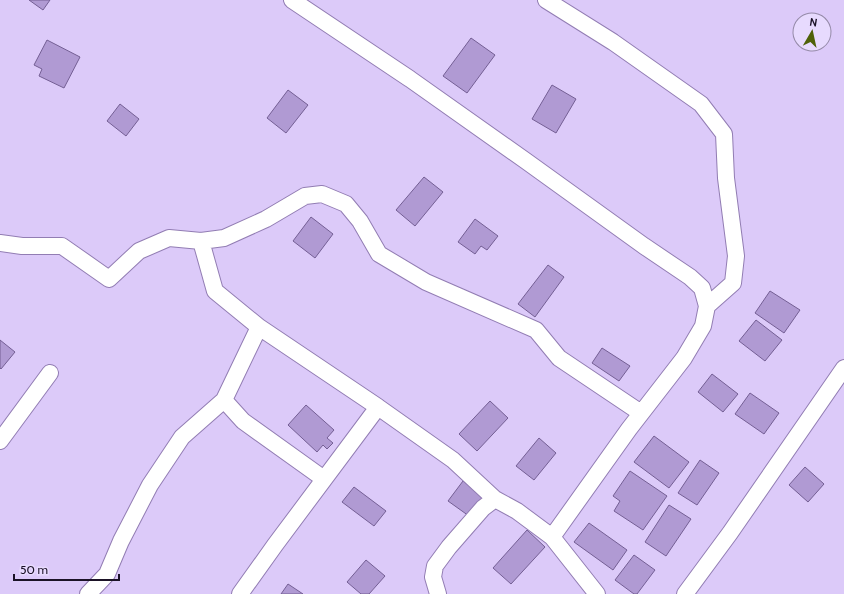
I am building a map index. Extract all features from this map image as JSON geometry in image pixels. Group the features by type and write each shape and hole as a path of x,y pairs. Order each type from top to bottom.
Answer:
{"street":[{"path":"292,0 410,79 526,160 644,246 690,277 702,288 707,306 703,326 684,358 641,413 552,537"},
{"path":"546,0 613,42 701,104 724,134 726,178 736,256 734,283 707,306"},
{"path":"0,243 22,246 62,246 110,279 139,251 169,238 201,241 224,238 266,219 305,196 322,194 346,204 360,221 379,254 426,282 536,330 559,358 641,413"},
{"path":"201,241 215,291 259,326 453,460 495,499 517,511 552,537 597,594"},
{"path":"88,594 107,574 121,542 150,485 182,438 224,400 259,326"},
{"path":"685,594 739,521 844,368"},
{"path":"0,441 50,373"},
{"path":"224,400 243,421 324,479"},
{"path":"240,594 378,407"},
{"path":"438,594 433,577 435,566 449,547 483,508 495,499"}],"building":[{"path":"29,0 50,0 43,10"},
{"path":"471,38 495,55 467,93 443,76"},
{"path":"47,40 80,57 64,88 39,76 42,69 34,65"},
{"path":"552,85 576,99 556,133 532,119"},
{"path":"288,90 308,105 286,133 267,118"},
{"path":"120,104 139,119 126,136 107,121"},
{"path":"424,177 443,192 415,226 396,210"},
{"path":"311,217 333,234 315,258 293,241"},
{"path":"475,219 498,236 487,250 481,246 475,254 458,242"},
{"path":"548,265 564,277 535,317 518,304"},
{"path":"770,291 800,310 784,333 755,313"},
{"path":"756,320 782,340 765,361 739,341"},
{"path":"0,340 15,352 1,369 0,368"},
{"path":"602,348 630,366 619,381 592,363"},
{"path":"712,374 738,394 723,412 698,392"},
{"path":"750,393 779,413 764,434 735,414"},
{"path":"490,401 508,418 477,451 459,434"},
{"path":"306,405 334,430 327,438 333,443 327,449 323,445 317,452 288,425"},
{"path":"654,436 689,462 669,488 634,462"},
{"path":"539,438 556,453 534,480 516,466"},
{"path":"700,460 719,473 697,505 678,493"},
{"path":"805,467 824,484 808,502 789,485"},
{"path":"630,471 667,496 643,530 614,511 620,501 613,496"},
{"path":"463,481 484,497 469,516 448,501"},
{"path":"354,487 386,511 374,526 342,502"},
{"path":"669,505 691,519 666,556 645,542"},
{"path":"589,523 627,550 613,570 574,542"},
{"path":"527,530 545,547 511,584 493,568"},
{"path":"634,555 655,570 637,594 634,594 615,580"},
{"path":"366,560 385,576 369,594 361,594 347,582"},
{"path":"288,584 303,594 281,594"}]}
